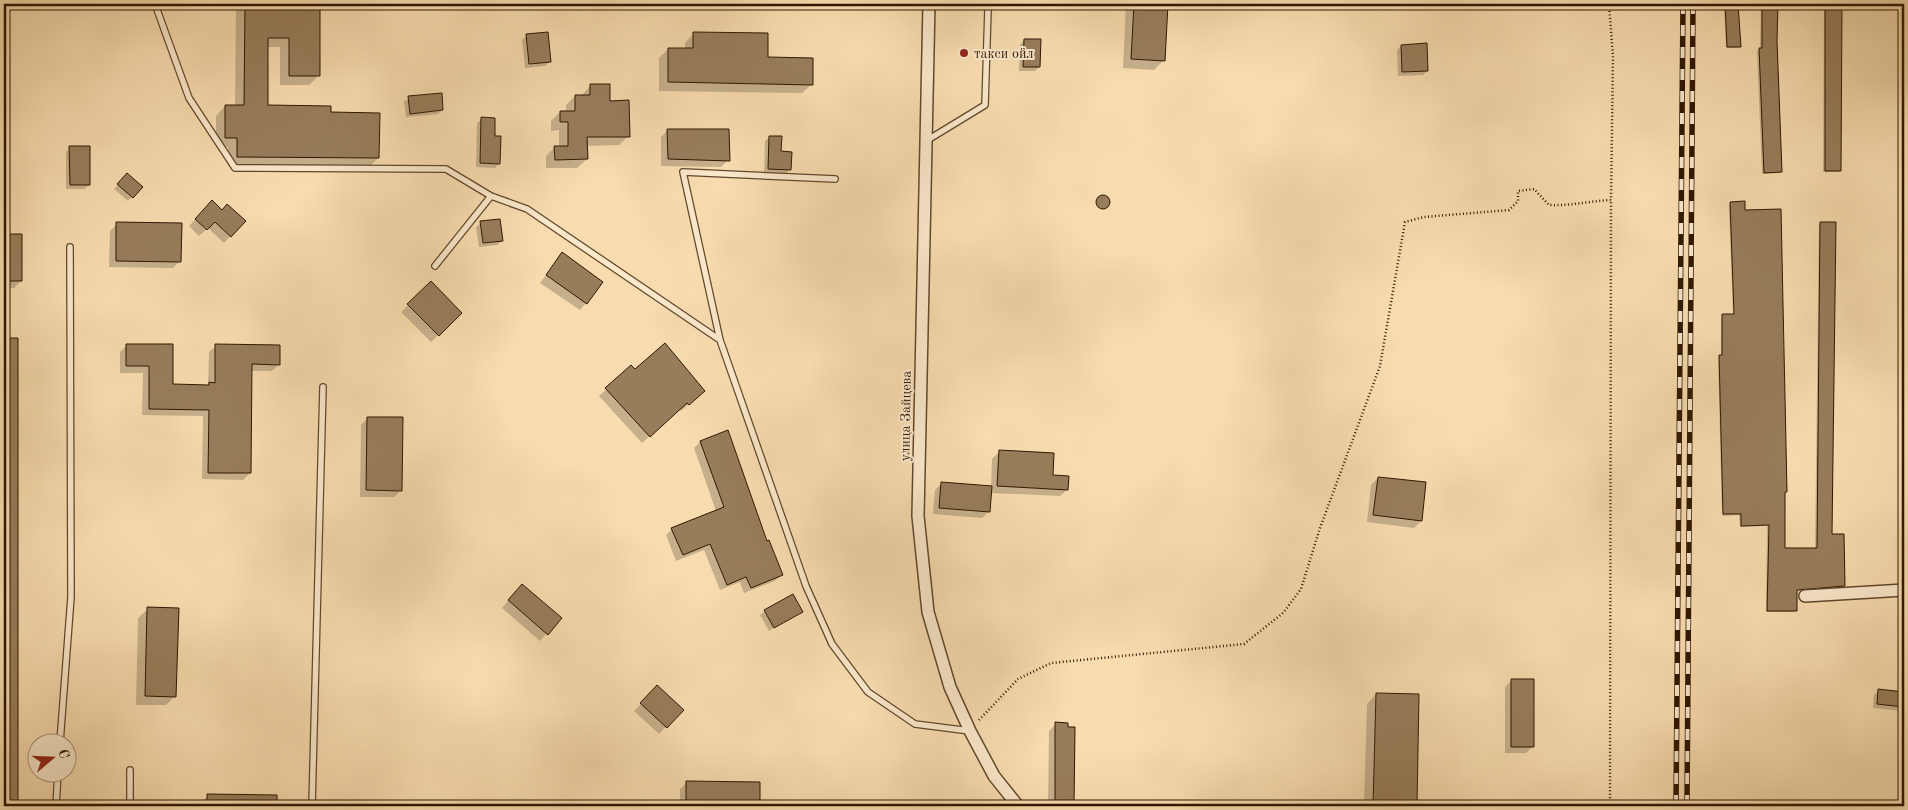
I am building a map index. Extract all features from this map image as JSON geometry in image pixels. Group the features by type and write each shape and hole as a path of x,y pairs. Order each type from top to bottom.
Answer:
{"street":[{"name":"улица Зайцева","path":"929,4 918,516 928,612 950,687 970,731 994,776 1018,806"},
{"path":"1805,596 1904,590"}],"lane":[{"path":"155,4 189,98 235,168 446,170 491,196 527,209 720,340"},
{"path":"926,141 985,105 988,9 983,4"},
{"path":"834,179 683,172 720,340 806,586 832,644 868,692 915,724 970,731"},
{"path":"435,266 491,196"},
{"path":"61,732 71,597 70,247"},
{"path":"312,806 323,387"},
{"path":"130,770 130,806"},
{"path":"56,806 57,782"}],"path":[{"path":"1609,4 1614,57 1611,200 1610,806"},
{"path":"970,731 1018,679 1051,663 1244,644 1283,613 1301,589 1320,528 1380,366 1405,222 1424,218 1509,210 1518,201 1518,191 1534,189 1548,205 1565,206 1585,201 1611,200"}],"building":[{"path":"245,4 320,4 320,76 289,76 289,38 268,38 268,105 331,106 331,112 380,113 379,158 237,157 237,138 225,138 225,105 244,105"},
{"path":"1134,4 1168,4 1165,61 1131,59"},
{"path":"1725,4 1738,4 1741,47 1727,47"},
{"path":"1762,4 1778,4 1777,41 1782,172 1764,173 1759,48 1762,48"},
{"path":"1825,4 1842,4 1841,171 1825,171"},
{"path":"548,32 551,62 529,64 526,34"},
{"path":"693,32 768,33 768,57 813,58 813,85 668,82 668,48 693,48"},
{"path":"1024,39 1041,39 1040,67 1023,67"},
{"path":"1427,43 1428,71 1402,72 1401,45"},
{"path":"590,84 610,84 610,101 629,100 630,137 587,137 588,159 555,160 554,146 568,146 568,122 560,122 560,111 575,111 575,95 590,95"},
{"path":"442,93 443,110 410,114 408,96"},
{"path":"481,117 495,118 495,136 501,136 500,164 480,163"},
{"path":"667,129 729,129 730,161 668,159"},
{"path":"769,136 782,136 781,151 792,152 791,170 768,169"},
{"path":"69,146 90,146 90,185 70,185"},
{"path":"127,173 143,187 133,198 117,184"},
{"path":"1103,195 1108,197 1110,202 1108,207 1103,209 1098,207 1096,202 1098,197"},
{"path":"212,200 222,210 227,204 246,221 231,237 215,222 207,230 195,219"},
{"path":"1745,201 1745,210 1781,209 1787,492 1785,492 1785,548 1817,548 1820,222 1836,222 1832,534 1844,534 1845,586 1797,590 1797,611 1767,611 1769,525 1741,526 1741,514 1723,514 1719,355 1722,355 1722,314 1734,314 1730,202"},
{"path":"500,219 503,241 483,243 480,221"},
{"path":"116,222 182,223 181,262 116,261"},
{"path":"4,234 22,234 22,281 4,281"},
{"path":"562,252 603,282 587,304 546,275"},
{"path":"431,281 462,313 439,336 407,304"},
{"path":"4,338 18,338 18,806 4,806"},
{"path":"665,343 705,391 689,405 687,403 650,437 605,388 631,365 635,369"},
{"path":"126,344 173,344 173,384 209,385 209,382 215,383 215,344 280,345 280,365 252,364 251,473 208,473 209,410 149,409 149,366 126,366"},
{"path":"367,417 403,417 402,491 366,490"},
{"path":"728,430 767,541 769,540 783,575 751,588 746,577 727,585 710,544 683,555 671,528 724,507 700,441"},
{"path":"999,450 1054,453 1053,475 1069,476 1068,490 997,486"},
{"path":"1378,477 1426,482 1422,521 1373,515"},
{"path":"941,482 992,486 990,512 939,508"},
{"path":"522,584 562,618 548,635 508,600"},
{"path":"793,594 803,612 774,628 764,610"},
{"path":"147,607 179,608 176,697 145,696"},
{"path":"1511,679 1534,679 1534,747 1511,747"},
{"path":"657,685 684,710 667,728 640,703"},
{"path":"1878,689 1904,692 1904,707 1877,704"},
{"path":"1376,693 1419,694 1417,806 1373,806"},
{"path":"1055,722 1068,723 1068,727 1075,727 1074,806 1055,806"},
{"path":"686,781 760,782 760,806 686,806"},
{"path":"207,794 277,795 277,806 207,806"}],"railway":[{"path":"1676,806 1683,4"},
{"path":"1687,806 1693,4"}],"place":[{"name":"такси ойл","path":"964,53"}]}
